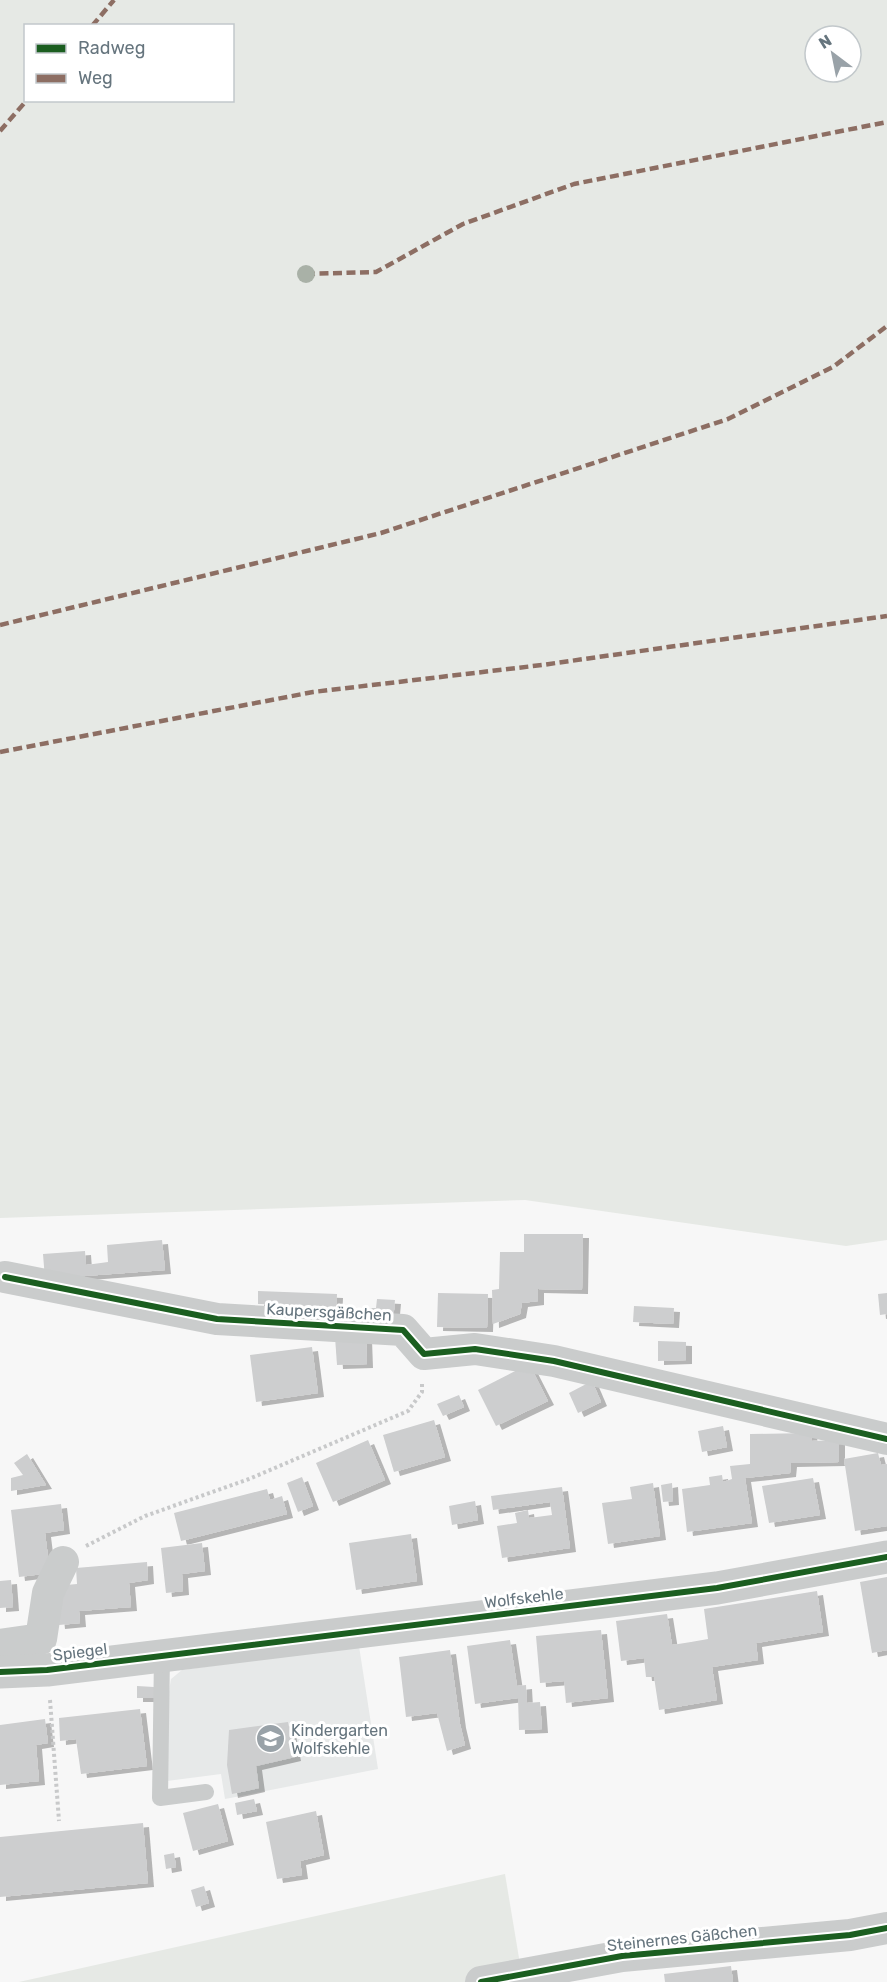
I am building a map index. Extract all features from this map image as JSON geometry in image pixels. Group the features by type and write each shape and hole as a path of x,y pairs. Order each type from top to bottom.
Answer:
{"street":[{"name":"Kaupersgäßchen","path":"5,1277 217,1319 403,1330 424,1354 475,1349 555,1361 887,1439"},
{"name":"Wolfskehle","path":"162,1655 717,1588 887,1557"},
{"path":"0,1645 41,1639 48,1593 63,1562"},
{"name":"Spiegel","path":"0,1672 47,1670 162,1655"},
{"name":"Steinernes Gäßchen","path":"481,1982 622,1956 850,1935 887,1928"}],"lane":[{"path":"162,1655 160,1798 206,1791"}],"path":[{"path":"63,1562 98,1538 145,1516 249,1479 408,1410 422,1392"},
{"path":"47,1670 59,1821"}],"shaded area":[{"path":"0,0 887,0 887,1240 846,1246 525,1200 0,1218"},
{"name":"Kindergarten Wolfskehle","path":"359,1646 378,1769 225,1799 221,1774 167,1781 166,1710 171,1679 182,1670"},
{"path":"505,1874 523,1982 19,1982"}],"building":[{"path":"524,1234 583,1234 582,1290 538,1289 538,1301 522,1303 520,1314 493,1324 492,1290 499,1289 500,1252 524,1252"},
{"path":"162,1240 165,1270 45,1279 43,1254 85,1251 86,1265 108,1262 107,1245"},
{"path":"258,1291 337,1294 336,1318 295,1317 295,1305 258,1304"},
{"path":"438,1293 488,1294 487,1328 437,1327"},
{"path":"887,1293 887,1314 880,1315 878,1294"},
{"path":"377,1299 395,1300 393,1321 365,1319 366,1308 376,1308"},
{"path":"634,1306 674,1308 673,1324 633,1322"},
{"path":"366,1336 367,1364 337,1365 335,1337"},
{"path":"658,1341 686,1342 686,1360 658,1361"},
{"path":"312,1347 318,1393 256,1402 250,1355"},
{"path":"529,1364 548,1401 496,1426 478,1390"},
{"path":"592,1381 601,1402 578,1413 569,1393"},
{"path":"459,1395 464,1407 443,1416 437,1404"},
{"path":"434,1420 445,1457 394,1472 383,1435"},
{"path":"723,1426 727,1447 702,1452 698,1431"},
{"path":"811,1433 812,1441 839,1440 839,1462 791,1463 790,1473 745,1478 752,1523 687,1532 682,1489 710,1485 709,1477 722,1475 723,1482 732,1479 730,1466 750,1464 750,1434"},
{"path":"368,1440 385,1480 333,1502 316,1463"},
{"path":"878,1453 881,1465 887,1464 887,1526 855,1531 844,1459"},
{"path":"27,1454 46,1485 11,1491 11,1478 23,1475 14,1463"},
{"path":"302,1477 313,1506 298,1512 287,1483"},
{"path":"813,1478 820,1515 769,1523 762,1486"},
{"path":"653,1483 660,1536 608,1544 602,1503 632,1499 630,1487"},
{"path":"672,1483 673,1501 663,1502 661,1485"},
{"path":"562,1487 570,1548 502,1558 497,1526 517,1523 515,1513 528,1510 529,1518 552,1515 550,1502 493,1510 491,1496"},
{"path":"267,1489 270,1500 282,1496 287,1514 181,1541 174,1513"},
{"path":"475,1501 478,1520 452,1525 449,1506"},
{"path":"61,1504 64,1530 45,1533 50,1573 19,1577 11,1510"},
{"path":"411,1534 417,1581 356,1590 349,1543"},
{"path":"202,1543 205,1571 182,1574 183,1591 166,1593 161,1548"},
{"path":"147,1562 148,1580 129,1583 131,1607 79,1611 80,1623 59,1625 55,1586 77,1584 76,1568"},
{"path":"887,1577 887,1650 872,1653 860,1582"},
{"path":"11,1580 13,1607 0,1608 0,1581"},
{"path":"817,1591 823,1632 756,1643 758,1660 712,1667 717,1700 659,1710 654,1677 646,1677 644,1658 621,1661 616,1621 667,1614 672,1645 708,1639 704,1609"},
{"path":"601,1630 608,1698 566,1703 564,1681 540,1683 536,1636"},
{"path":"510,1640 517,1686 526,1685 527,1703 540,1702 542,1729 519,1730 518,1698 475,1704 467,1646"},
{"path":"450,1650 465,1745 447,1751 437,1713 406,1717 399,1657"},
{"path":"137,1686 154,1687 154,1698 137,1698"},
{"path":"140,1709 147,1766 81,1774 76,1739 60,1741 59,1718"},
{"path":"45,1719 48,1743 36,1745 39,1781 0,1785 0,1725"},
{"path":"288,1722 295,1757 256,1766 259,1788 232,1794 227,1765 229,1730"},
{"path":"254,1799 257,1811 237,1815 235,1803"},
{"path":"218,1804 228,1841 193,1851 183,1813"},
{"path":"316,1811 324,1855 300,1861 302,1875 277,1879 266,1822"},
{"path":"143,1823 148,1883 0,1897 0,1837"},
{"path":"174,1853 176,1867 166,1869 164,1855"},
{"path":"204,1886 209,1903 196,1907 191,1890"},
{"path":"731,1966 733,1982 665,1982 664,1974"}],"marked path":[{"path":"94,24 114,0"},
{"path":"0,131 25,102"},
{"path":"306,274 376,272 463,224 574,184 887,122"},
{"path":"0,625 381,533 728,419 833,367 887,326"},
{"path":"0,752 313,692 542,665 887,616"}],"cycle path":[{"path":"5,1277 217,1319 403,1330 424,1354 475,1349 554,1361 887,1439"},
{"path":"0,1672 47,1670 717,1588 887,1557"},
{"path":"481,1982 622,1956 850,1935 887,1928"}],"place":[{"name":"Kindergarten Wolfskehle","path":"270,1739"}]}
